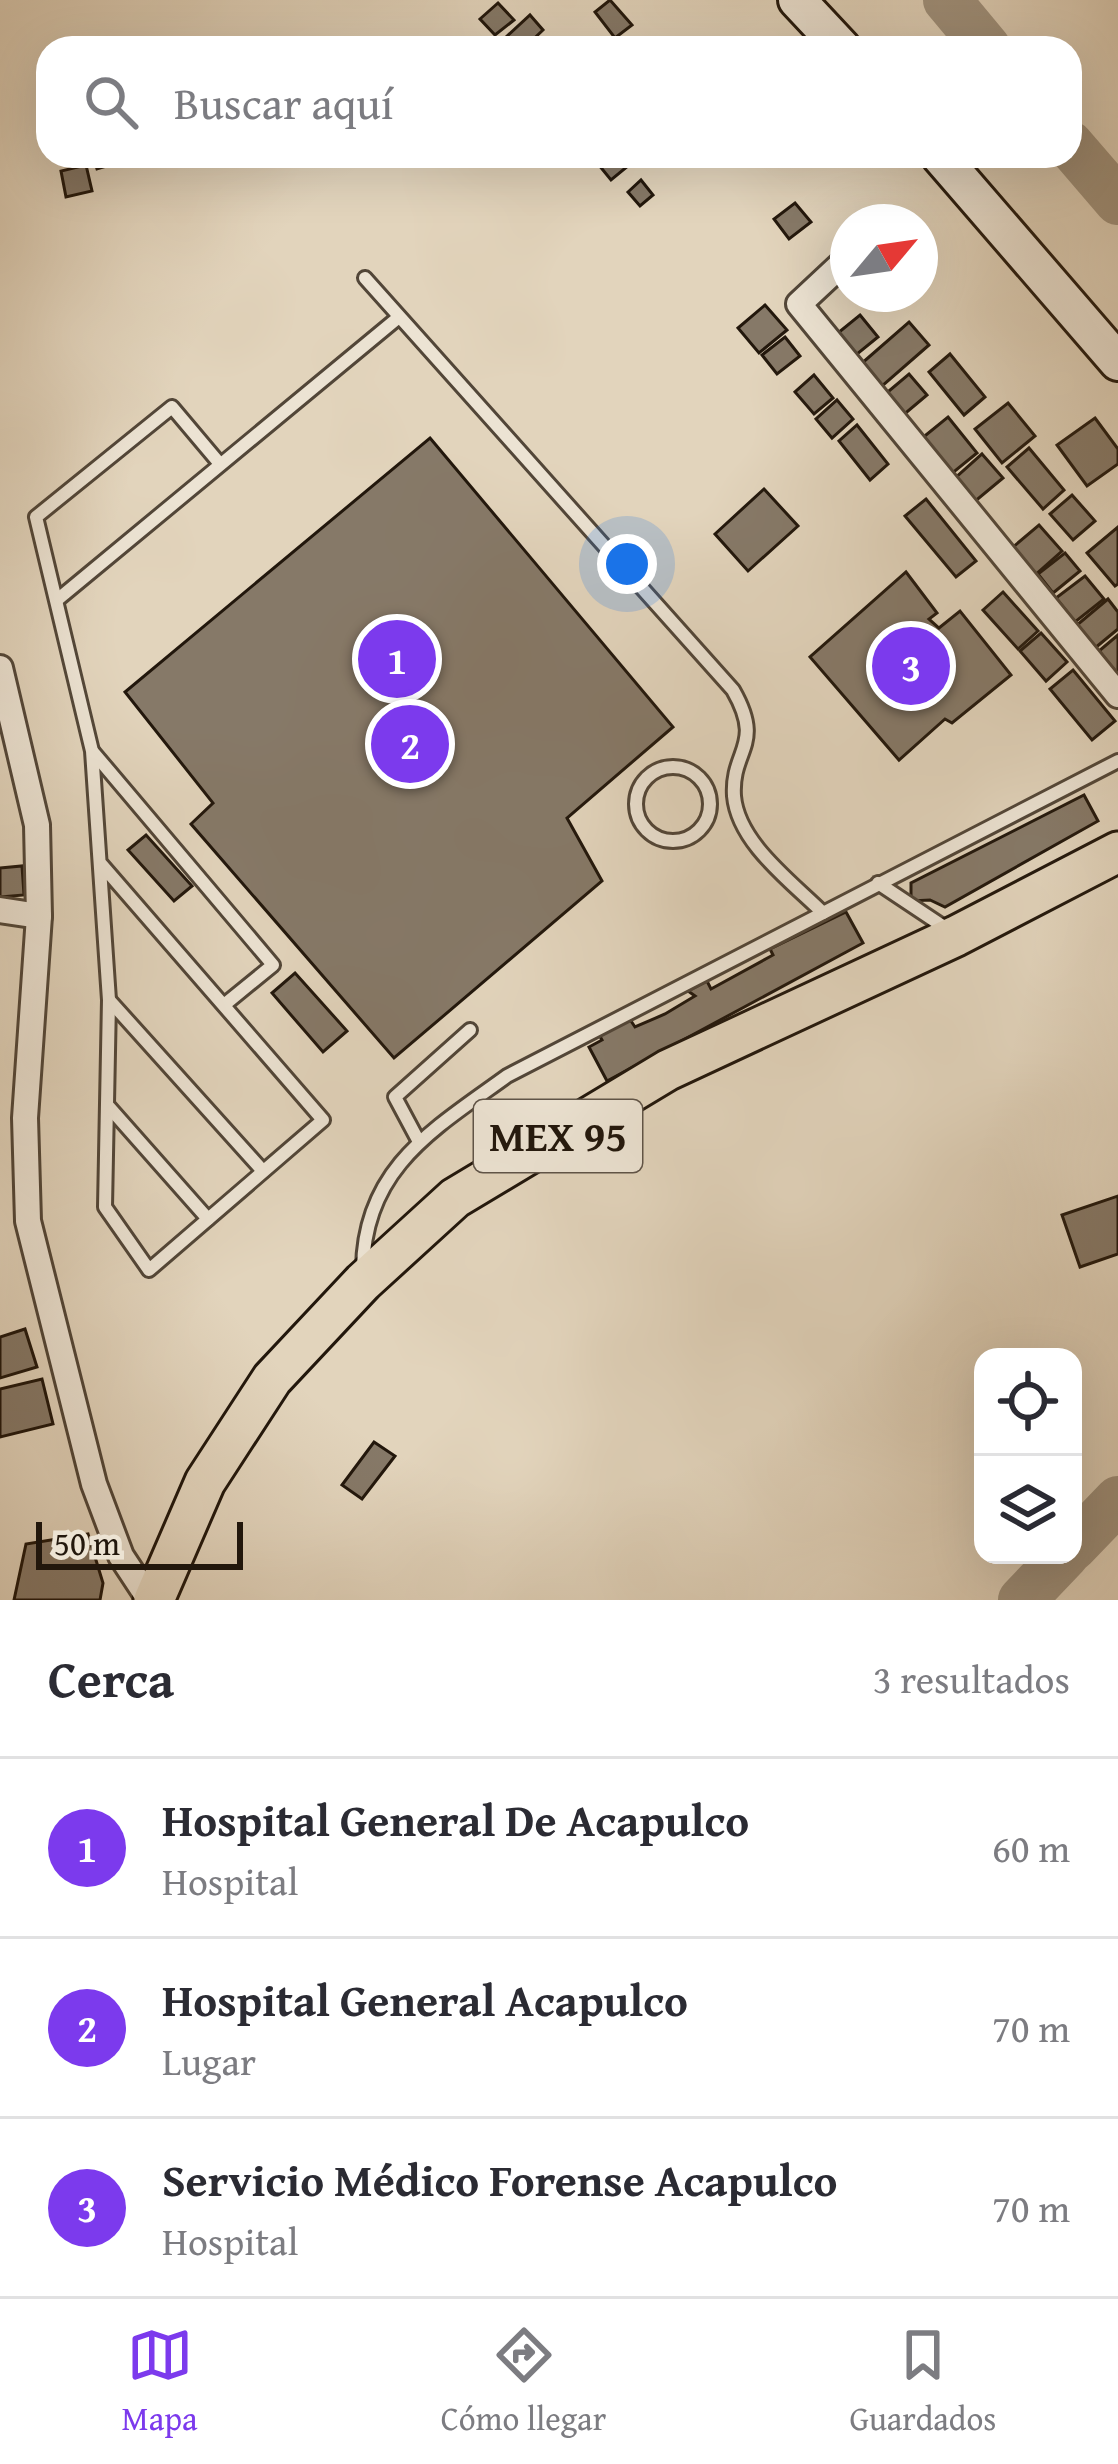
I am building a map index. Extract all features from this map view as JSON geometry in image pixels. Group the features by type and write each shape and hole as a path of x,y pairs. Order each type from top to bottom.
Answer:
{"main road":[{"path":"797,0 831,36"},
{"path":"950,168 1118,362"},
{"name":"MEX 95","path":"152,1600 205,1482 272,1379 363,1282 455,1198 668,1070 956,936 1118,852"}],"street":[{"path":"830,275 799,304 1118,695"},
{"path":"0,668 37,825 39,916 26,1118 28,1221 94,1484 122,1556 152,1600"},
{"path":"0,910 39,916"}],"lane":[{"path":"364,278 733,690 750,735 734,793 740,820 766,857 823,913"},
{"path":"57,600 399,317"},
{"path":"101,864 323,1120 149,1270 105,1207 109,1000 92,751 36,517 172,407 220,464"},
{"path":"92,751 273,965 224,1005"},
{"path":"363,1282 364,1230 385,1183 418,1140 507,1076 1118,761"},
{"path":"674,767 697,777 709,799 704,824 681,840 656,837 636,807 642,783 674,767"},
{"path":"709,799 734,793"},
{"path":"878,883 956,936"},
{"path":"109,1000 263,1171"},
{"path":"418,1140 395,1097 470,1030"},
{"path":"108,1106 208,1219"}],"building":[{"path":"610,0 632,25 613,36 595,12"},
{"path":"498,3 514,20 495,35 480,19"},
{"path":"530,15 543,30 537,36 507,36"},
{"path":"87,168 92,191 66,197 61,171"},
{"path":"601,168 626,168 611,180"},
{"path":"641,180 653,195 640,206 628,192"},
{"path":"795,203 811,222 789,239 774,219"},
{"path":"765,305 787,330 759,353 738,328"},
{"path":"860,315 878,337 851,359 833,337"},
{"path":"909,322 929,345 881,387 861,364"},
{"path":"785,337 800,356 777,374 762,355"},
{"path":"950,354 985,397 964,415 929,372"},
{"path":"909,374 927,395 901,417 883,396"},
{"path":"814,375 833,398 814,414 795,392"},
{"path":"837,400 853,419 832,438 816,419"},
{"path":"1008,403 1035,436 1002,463 975,429"},
{"path":"948,417 977,453 950,475 921,439"},
{"path":"1095,418 1118,449 1118,464 1087,486 1057,445"},
{"path":"857,425 888,464 870,480 839,441"},
{"path":"430,438 673,727 567,818 602,881 394,1058 191,824 213,803 125,692"},
{"path":"1029,448 1064,490 1043,509 1007,467"},
{"path":"982,454 1003,478 973,503 953,480"},
{"path":"764,489 798,526 748,571 715,534"},
{"path":"1072,495 1095,521 1073,540 1050,514"},
{"path":"926,499 976,561 956,577 905,516"},
{"path":"1039,525 1062,551 1035,575 1012,548"},
{"path":"1118,527 1118,584 1115,586 1087,553"},
{"path":"1065,553 1080,571 1053,593 1038,574"},
{"path":"906,572 937,613 929,619 939,628 960,611 1011,675 952,723 945,719 899,760 810,657"},
{"path":"1085,576 1104,599 1075,622 1056,598"},
{"path":"1003,592 1038,631 1018,649 983,610"},
{"path":"1108,599 1118,612 1118,629 1095,648 1077,625"},
{"path":"1041,633 1067,662 1046,681 1020,651"},
{"path":"1118,635 1118,675 1099,651"},
{"path":"1073,670 1115,721 1092,740 1050,689"},
{"path":"1084,795 1098,821 945,907 930,900 911,901 911,883"},
{"path":"146,835 192,886 174,901 128,850"},
{"path":"22,866 24,895 0,897 0,868"},
{"path":"846,912 863,943 607,1081 589,1047 602,1040 598,1033 629,1018 635,1027 665,1014 695,996 688,991 707,981 711,989 773,955 770,949"},
{"path":"295,973 347,1031 323,1052 272,993"},
{"path":"1118,1196 1118,1254 1080,1267 1062,1215"},
{"path":"25,1329 37,1367 0,1378 0,1337"},
{"path":"42,1379 53,1424 0,1437 0,1389"},
{"path":"374,1442 395,1456 362,1499 342,1485"},
{"path":"88,1534 103,1583 100,1600 14,1600 26,1544"}],"waterway":[{"path":"947,0 977,36"},
{"path":"1082,159 1118,201"},
{"path":"1082,1538 1118,1500"},
{"path":"1022,1600 1056,1564"}],"place":[{"name":"Hospital General De Acapulco","path":"397,659"},
{"name":"Servicio Médico Forense Acapulco","path":"911,666"},
{"name":"Hospital General Acapulco","path":"410,744"}]}
